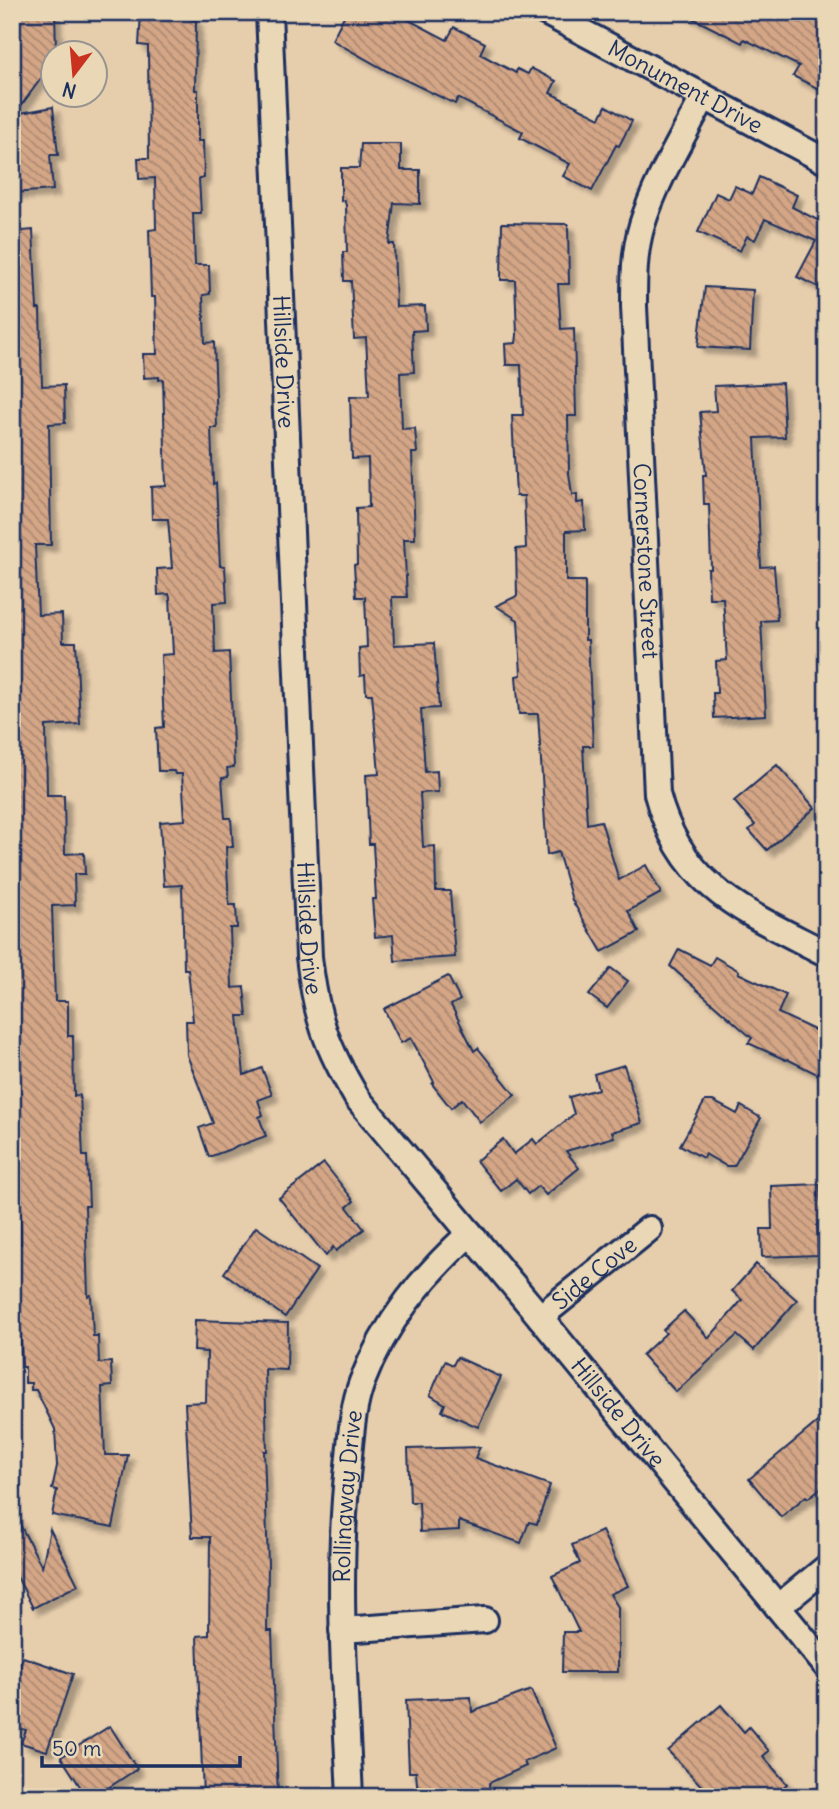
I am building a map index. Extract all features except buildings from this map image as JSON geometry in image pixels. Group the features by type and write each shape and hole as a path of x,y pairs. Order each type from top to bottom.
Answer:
{"street":[{"name":"Hillside Drive","path":"269,12 309,957 314,1000 335,1061 357,1098 827,1667"},
{"name":"Monument Drive","path":"545,12 827,162"},
{"name":"Cornerstone Street","path":"703,98 658,184 642,226 634,265 657,794 676,844 696,873 737,906 827,954"},
{"name":"Side Cove","path":"540,1317 649,1229"},
{"name":"Rollingway Drive","path":"350,1797 342,1630 345,1496 354,1407 382,1339 406,1299 436,1264 470,1233"},
{"path":"778,1607 827,1567"},
{"path":"342,1630 485,1620"}]}
